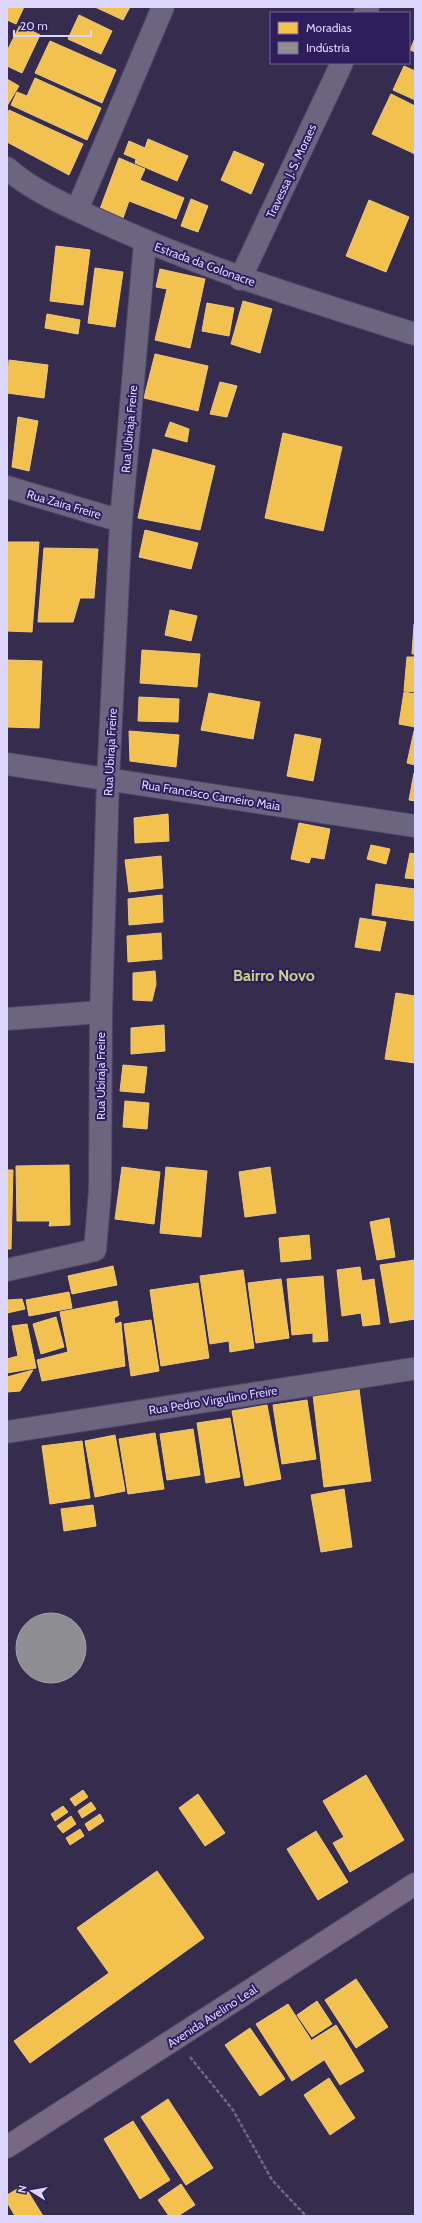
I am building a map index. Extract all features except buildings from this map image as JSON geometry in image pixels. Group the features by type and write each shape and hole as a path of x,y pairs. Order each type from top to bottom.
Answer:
{"main road":[{"name":"Avenida Avelino Leal","path":"7,2147 176,2040 415,1884"}],"street":[{"path":"77,210 163,7"},
{"name":"Travessa J. S. Moraes","path":"240,279 342,64"},
{"name":"Estrada da Colonacre","path":"7,168 16,177 77,210 145,242 240,279 415,334"},
{"name":"Rua Ubiraja Freire","path":"7,1270 95,1250 100,1191 101,1012 108,780 121,521 145,242"},
{"name":"Rua Zaira Freire","path":"7,487 121,521"},
{"name":"Rua Francisco Carneiro Maia","path":"7,764 415,826"},
{"path":"7,1019 101,1012"},
{"name":"Rua Pedro Virgulino Freire","path":"7,1432 414,1369"}],"path":[{"path":"176,2040 233,2110 272,2180 306,2216"}],"district":[{"name":"Bairro Novo","path":"274,975"}]}
